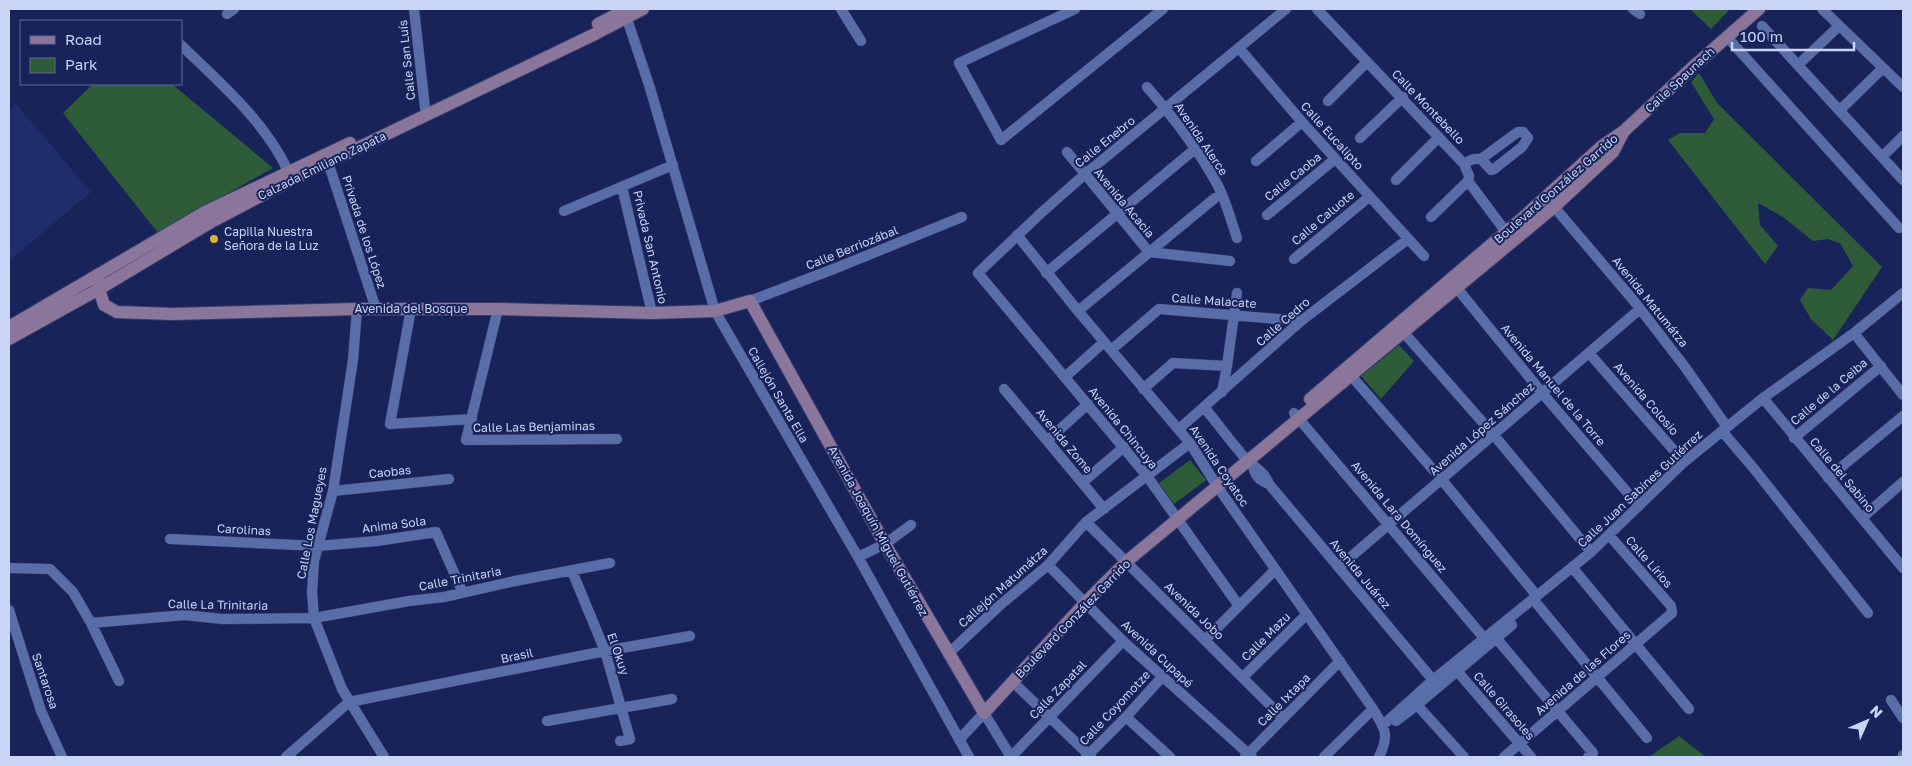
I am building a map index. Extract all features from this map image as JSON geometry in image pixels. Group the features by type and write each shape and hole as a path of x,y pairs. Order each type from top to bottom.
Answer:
{"street":[{"name":"Calle San Luís","path":"414,9 425,108"},
{"name":"Calzada Emiliano Zapata","path":"9,339 99,289 210,222 408,120 627,14 643,9"},
{"path":"841,9 862,41"},
{"path":"1075,9 960,63 1001,140 1163,9"},
{"name":"Calle Enebro","path":"978,274 1016,236 1084,175 1286,9"},
{"name":"Calle Montebello","path":"1317,9 1403,97 1464,164 1469,176 1468,181 1506,232"},
{"name":"Calle Spaunach","path":"1624,132 1759,9"},
{"path":"1822,9 1903,87"},
{"name":"Callejón Santa Ella","path":"627,14 715,311 858,557 969,757"},
{"path":"1762,26 1903,180"},
{"path":"1798,65 1839,26"},
{"name":"Calzada Emiliano Zapata","path":"9,327 206,212 288,171 408,120 425,108 594,31"},
{"path":"1727,37 1899,228"},
{"path":"182,46 252,116 271,140 288,171"},
{"name":"Calle Eucalipto","path":"1239,48 1302,122 1424,256"},
{"path":"1328,100 1367,62"},
{"path":"1840,110 1883,68"},
{"name":"Avenida Alerce","path":"1147,87 1166,108 1218,185 1237,238"},
{"path":"1360,138 1403,97"},
{"path":"1256,161 1302,122"},
{"path":"1464,164 1476,158 1481,159 1491,170 1494,169 1526,143 1528,138 1522,132 1514,134 1481,159"},
{"name":"Boulevard González Garrido","path":"959,740 1084,604 1126,562 1247,463 1348,372 1550,202 1613,152 1624,132"},
{"path":"1882,157 1903,136"},
{"path":"1396,180 1439,137"},
{"path":"1046,273 1195,149"},
{"name":"Avenida Acacia","path":"1067,152 1149,252 1230,261"},
{"name":"Calle Caoba","path":"1267,215 1335,159"},
{"name":"Privada de los López","path":"328,162 376,309"},
{"path":"564,211 673,165"},
{"path":"1431,217 1468,181"},
{"name":"Privada San Antonio","path":"622,187 652,312"},
{"name":"Calle Caluote","path":"1294,259 1369,197"},
{"path":"1078,311 1215,198"},
{"name":"Boulevard González Garrido","path":"1453,284 1506,232 1550,202"},
{"name":"Avenida Matumátza","path":"1550,202 1609,270 1685,366 1724,429 1868,613"},
{"name":"Calle Berriozábal","path":"750,301 962,217"},
{"name":"Avenida Coyatoc","path":"1016,236 1179,429 1384,727"},
{"name":"Calle Cedro","path":"1179,429 1301,321 1408,239"},
{"name":"Avenida Chincuya","path":"978,274 1147,476 1239,606"},
{"name":"Avenida del Bosque","path":"97,275 104,305 116,312 173,314 357,308 652,312 715,311 750,301"},
{"name":"Avenida Manuel de la Torre","path":"1453,284 1638,506"},
{"name":"Calle Juan Sabines Gutiérrez","path":"1384,727 1433,680 1591,552 1684,462 1763,398 1854,333 1903,292"},
{"path":"1222,392 1237,293"},
{"name":"Avenida Joaquín Miguel Gutiérrez","path":"750,301 948,654 1011,757"},
{"name":"Calle Los Magueyes","path":"357,308 353,360 332,491 312,576 314,618 330,662 349,702 384,757"},
{"path":"411,309 390,424 472,419"},
{"name":"Calle Las Benjaminas","path":"498,309 466,440 617,439"},
{"name":"Calle Malacate","path":"1111,350 1158,309 1301,321"},
{"name":"Avenida López Sánchez","path":"1339,567 1640,309"},
{"path":"1400,329 1494,434 1591,552"},
{"path":"1854,333 1902,390"},
{"path":"1065,377 1104,342"},
{"name":"Avenida Colosio","path":"1589,353 1684,462"},
{"path":"1144,389 1173,363 1227,366"},
{"name":"Calle de la Ceiba","path":"1794,438 1881,366"},
{"path":"1348,372 1442,480 1533,599 1647,738"},
{"name":"Avenida Zome","path":"1004,389 1104,508"},
{"name":"Calle del Sabino","path":"1763,398 1903,568"},
{"path":"1048,440 1088,404"},
{"path":"1204,407 1247,463"},
{"name":"Avenida Lara Domínguez","path":"1297,416 1390,524 1484,638"},
{"path":"1828,478 1903,416"},
{"name":"Callejón Matumátza","path":"948,654 999,606 1048,565 1086,522 1190,444"},
{"path":"1083,482 1124,447"},
{"name":"Avenida Juárez","path":"1247,463 1255,475 1268,484 1433,680"},
{"name":"Caobas","path":"332,491 449,479"},
{"path":"1862,518 1903,482"},
{"name":"Avenida Jobo","path":"1086,522 1283,718"},
{"path":"858,557 886,544 911,525"},
{"name":"Anima Sola","path":"318,546 377,541 436,532 463,593"},
{"name":"Calle Lírios","path":"1609,535 1671,606"},
{"name":"Carolinas","path":"170,539 318,546"},
{"name":"Calle Trinitaria","path":"314,618 463,593 610,563"},
{"name":"Avenida Cupapé","path":"1048,565 1084,604 1248,756"},
{"path":"9,568 50,569 73,592 91,623 119,681"},
{"path":"1572,568 1689,709"},
{"path":"1206,640 1275,570"},
{"name":"El Okuy","path":"572,571 605,650 622,709 630,739 620,741"},
{"name":"Calle Juan Sabines Gutiérrez","path":"1384,727 1417,705 1496,638 1525,613 1533,599"},
{"name":"Avenida de las Flores","path":"1504,757 1672,613 1671,606"},
{"name":"Santarosa","path":"9,610 41,711 62,757"},
{"name":"Calle Mazu","path":"1243,677 1307,614"},
{"name":"Calle La Trinitaria","path":"91,623 185,615 222,619 314,618"},
{"name":"Brasil","path":"349,702 605,650 690,636"},
{"path":"1496,638 1558,712 1590,755"},
{"name":"Calle Zapatal","path":"1011,757 1124,641"},
{"name":"Calle Ixtapa","path":"1248,756 1340,661"},
{"name":"Calle Girasoles","path":"1457,671 1531,757"},
{"name":"Calle Coyomotze","path":"1088,757 1162,676"},
{"path":"1012,682 1088,757"},
{"path":"547,721 672,699"},
{"path":"1892,700 1903,718"},
{"path":"286,757 349,702"},
{"path":"1417,705 1464,757"},
{"path":"1324,757 1373,709"},
{"path":"1126,717 1170,757"},
{"path":"1384,727 1382,752 1392,757"}],"shaded area":[{"path":"16,104 91,192 9,261 9,110"}],"green space":[{"path":"1690,9 1730,9 1711,29"},
{"path":"1699,73 1717,103 1882,267 1833,340 1811,319 1800,300 1808,288 1831,290 1853,266 1840,243 1828,239 1813,241 1783,217 1758,203 1760,225 1778,246 1765,264 1668,140 1680,133 1705,133 1714,119 1691,82"},
{"path":"92,85 173,85 273,168 158,233 63,113"},
{"path":"1399,345 1414,361 1381,399 1361,376"},
{"path":"1190,460 1206,480 1174,504 1159,483"},
{"path":"1679,736 1706,757 1649,757"}],"place":[{"name":"Capilla Nuestra Señora de la Luz","path":"214,239"}]}
